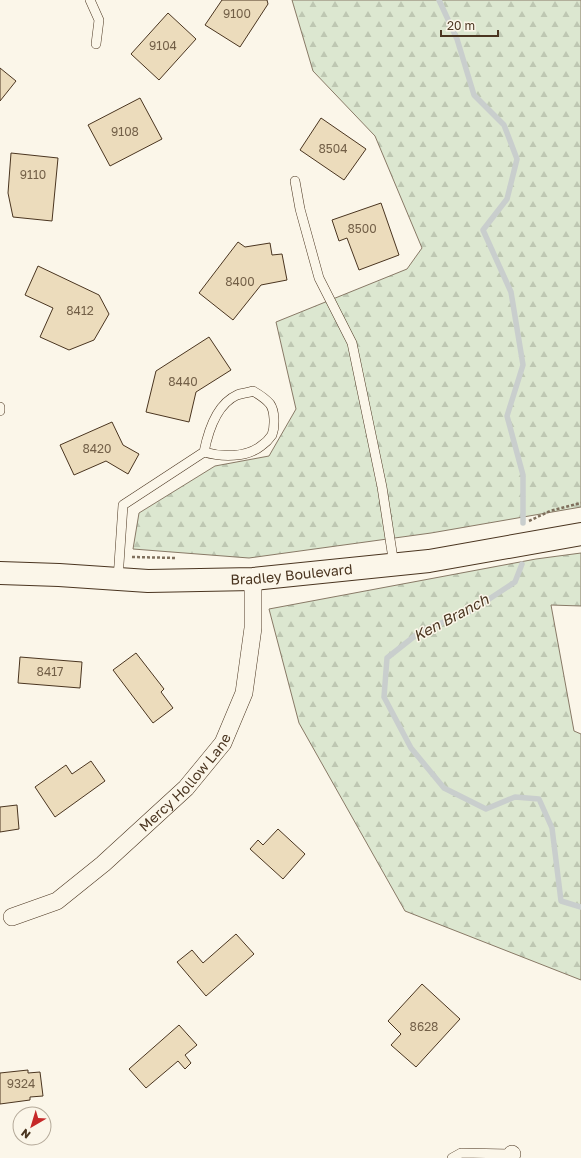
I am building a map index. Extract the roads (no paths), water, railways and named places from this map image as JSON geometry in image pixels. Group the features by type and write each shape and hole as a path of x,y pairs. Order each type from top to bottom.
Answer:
{"main road":[{"name":"Bradley Boulevard","path":"0,573 148,581 253,579 434,560 581,534"}],"street":[{"name":"Mercy Hollow Lane","path":"12,917 57,901 103,864 186,788 223,743 244,693 253,628 253,579"}],"lane":[{"path":"90,0 99,20 96,44"},
{"path":"295,181 300,209 319,278 352,343 382,487 394,565"},
{"path":"118,579 124,505 204,452 208,435 217,416 224,406 237,395 252,391 262,396 271,406 274,419 272,435 261,446 247,453 233,455 218,456 204,452"},
{"path":"452,1158 461,1153 511,1156"}],"waterway":[{"name":"Ken Branch","path":"439,0 457,39 474,95 504,125 517,159 507,199 483,230 511,292 523,365 507,416 523,475 523,523"},
{"name":"Ken Branch","path":"522,564 515,582 471,611 421,631 387,658 384,697 411,748 444,788 486,809 515,797 539,799 552,828 561,901 581,907"}]}
